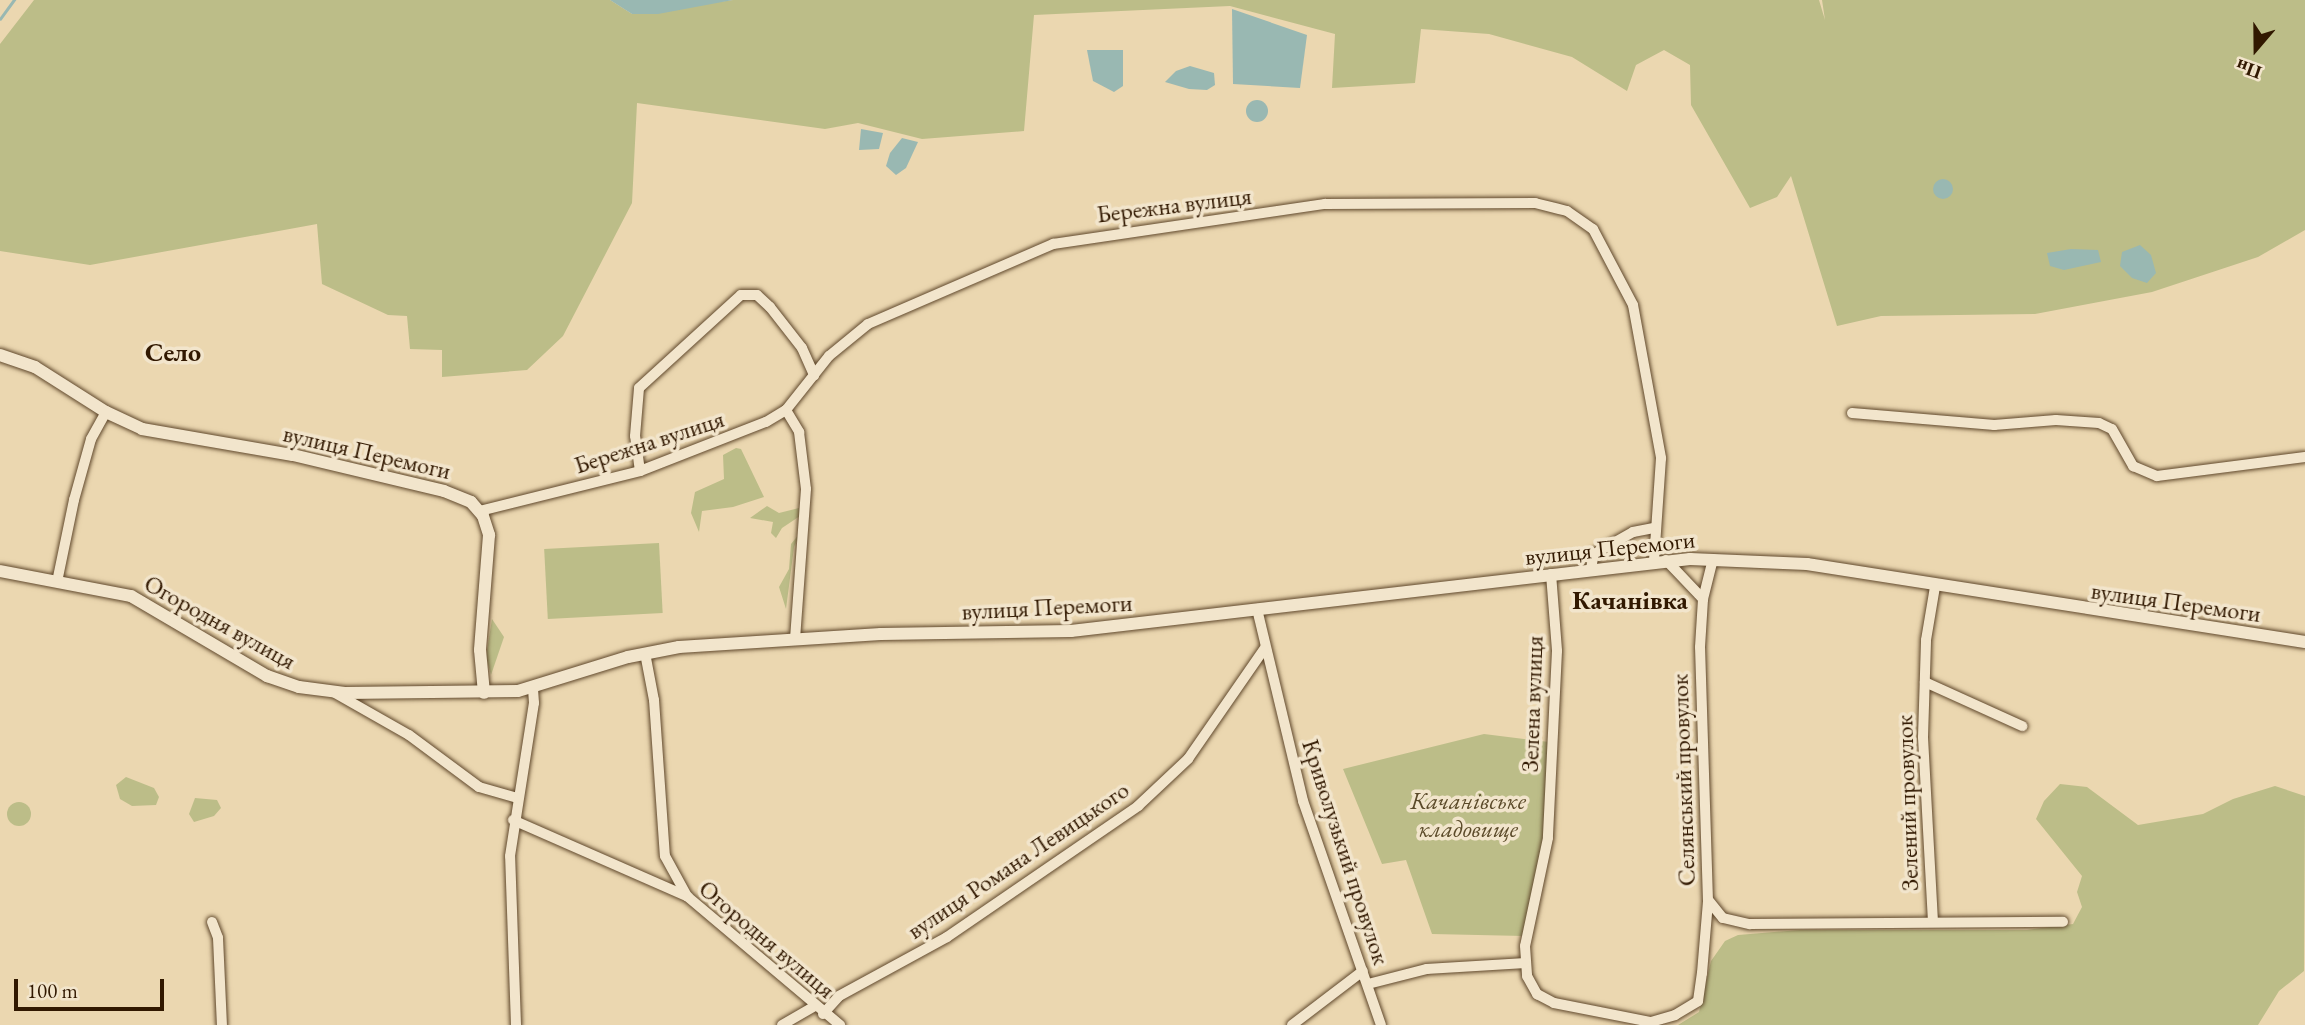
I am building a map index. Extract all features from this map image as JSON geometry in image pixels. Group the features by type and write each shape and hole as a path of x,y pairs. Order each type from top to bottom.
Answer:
{"street":[{"name":"Бережна вулиця","path":"480,511 640,471 716,444 786,410 849,338 885,314 1065,241 1184,228 1325,204 1547,204 1578,217 1593,229 1633,305 1661,458 1654,528 1660,560"},
{"path":"640,471 635,436 639,388 741,295 753,293 770,307 802,348 814,375"},
{"name":"вулиця Перемоги","path":"0,355 35,367 106,412 142,429 283,453 443,491 468,500 480,511"},
{"path":"786,410 799,432 806,479 805,540 795,639"},
{"path":"57,582 74,500 91,439 106,412"},
{"path":"1852,413 1994,425 2056,420 2099,423 2112,429 2133,467 2158,476 2305,457"},
{"path":"480,511 489,539 480,650 484,693"},
{"path":"1591,568 1594,554 1633,532 1654,528"},
{"name":"вулиця Перемоги","path":"334,692 484,693 533,688 645,653 795,639 1063,632 1660,560 1713,559 1807,564 1935,587 2305,642"},
{"name":"Селянський провулок","path":"1525,963 1537,994 1571,1009 1651,1023 1698,1000 1708,901 1703,599 1713,559"},
{"path":"1660,560 1703,599"},
{"name":"Огородня вулиця","path":"0,571 140,599 267,676 334,692 409,735 479,787 517,798"},
{"name":"Зелена вулиця","path":"1525,963 1548,838 1557,643 1551,574"},
{"name":"Зелений провулок","path":"1933,922 1923,743 1925,682 1935,587"},
{"name":"Криволузький провулок","path":"1257,609 1310,825 1381,1025"},
{"name":"вулиця Романа Левицького","path":"823,1014 839,996 947,937 1138,806 1188,759 1265,648"},
{"path":"645,653 654,700 665,856 688,897"},
{"name":"Зелений провулок","path":"1925,682 2022,726"},
{"path":"516,1025 510,873 513,820 533,710 533,688"},
{"name":"Огородня вулиця","path":"513,820 688,897 735,933 813,1007 840,1025"},
{"path":"1708,901 1723,918 1750,924 2063,922"},
{"path":"212,922 218,938 222,1025"},
{"path":"1368,984 1427,969 1525,963"},
{"path":"1292,1025 1363,971"},
{"path":"782,1025 813,1007"}],"green space":[{"path":"34,0 610,0 632,14 733,0 1819,0 1825,20 1822,0 2305,0 2305,230 2258,257 2152,292 2035,314 1881,316 1837,326 1791,176 1777,197 1750,208 1691,105 1690,65 1664,50 1636,65 1627,91 1572,57 1489,34 1421,29 1415,83 1332,88 1335,34 1230,6 1034,15 1024,131 922,139 858,123 825,129 637,103 632,203 563,336 527,370 442,377 442,350 410,349 407,316 388,315 322,284 317,224 90,265 0,251 0,44"},
{"path":"736,448 741,449 764,497 733,507 702,511 699,532 691,513 695,492 724,479 723,455"},
{"path":"767,506 779,513 799,508 800,516 782,528 776,538 771,533 773,522 750,518"},
{"path":"800,533 794,547 786,609 779,587 789,569 791,544"},
{"path":"659,543 663,613 548,619 544,549"},
{"path":"492,619 504,637 491,675 486,657"},
{"name":"Качанівське кладовище","path":"1484,734 1549,742 1544,845 1524,936 1432,934 1406,860 1382,864 1343,769"},
{"path":"126,777 154,788 159,797 156,805 132,806 120,799 116,785"},
{"path":"2060,784 2087,787 2138,825 2203,814 2233,799 2275,786 2305,796 2304,971 2279,991 2258,1025 1678,1025 1699,1012 1711,961 1725,941 1738,935 1800,930 2027,930 2073,924 2082,907 2077,892 2082,876 2036,819 2044,801"},
{"path":"195,798 217,800 221,808 214,816 194,822 189,814"},
{"path":"19,802 30,809 31,814 24,825 19,826 8,819 7,814 14,803"}],"water":[{"path":"610,0 733,0 658,14 632,14"},
{"path":"1232,9 1307,35 1300,88 1233,84"},
{"path":"1087,50 1123,50 1123,86 1114,92 1093,81"},
{"path":"1190,66 1214,73 1215,85 1207,90 1189,89 1165,82 1176,71"},
{"path":"1257,100 1265,103 1268,111 1265,119 1257,122 1249,119 1246,111 1249,103"},
{"path":"861,129 883,133 879,149 859,150"},
{"path":"902,138 918,142 906,168 896,175 886,166 890,153"},
{"path":"1939,179 1947,179 1953,189 1947,199 1939,199 1933,193 1933,185"},
{"path":"2140,245 2151,255 2156,273 2147,283 2132,278 2120,266 2122,252"},
{"path":"2071,249 2098,250 2101,262 2064,270 2050,266 2047,253"}],"waterway":[{"path":"0,19 14,0"}],"district":[{"name":"Село","path":"173,353"},
{"name":"Качанівка","path":"1630,601"}]}
